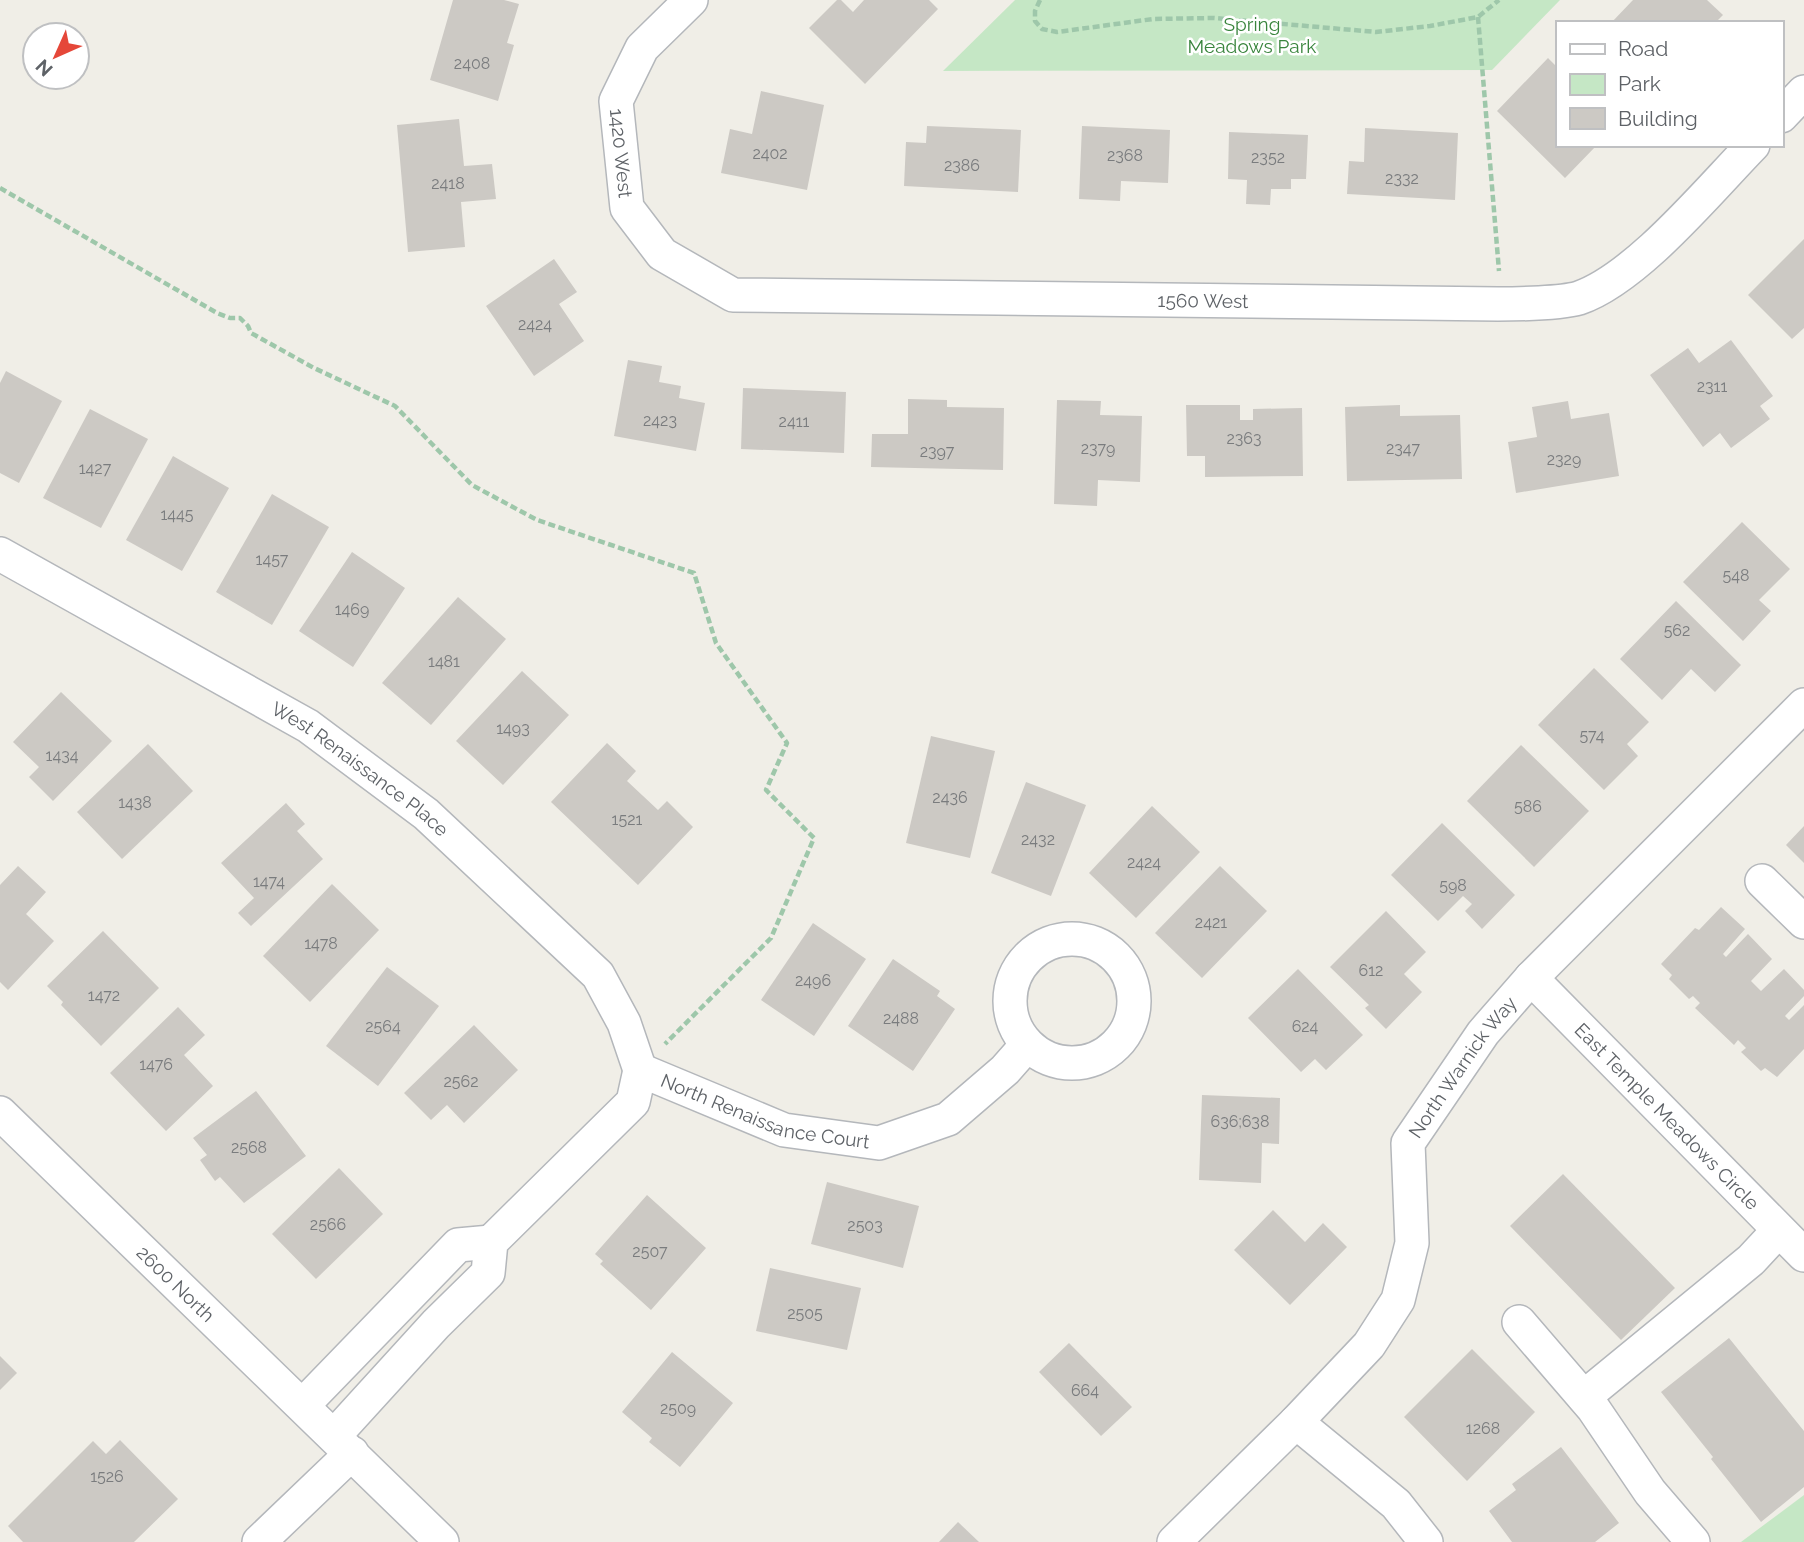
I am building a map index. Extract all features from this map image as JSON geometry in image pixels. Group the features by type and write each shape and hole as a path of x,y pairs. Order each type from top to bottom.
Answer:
{"street":[{"name":"1420 West","path":"627,208 616,101 642,48 691,0"},
{"path":"1783,114 1804,92"},
{"name":"1560 West","path":"627,208 662,254 733,295 1517,304 1578,298 1620,276 1665,235 1751,147"},
{"name":"West Renaissance Place","path":"0,554 308,726 426,814 597,975 624,1023 640,1070"},
{"name":"North Warnick Way","path":"1174,1542 1296,1422 1369,1345 1398,1300 1412,1243 1408,1143 1483,1033 1531,978 1804,705"},
{"path":"1762,881 1804,922"},
{"name":"East Temple Meadows Circle","path":"1531,978 1804,1255"},
{"name":"North Renaissance Court","path":"640,1070 784,1130 879,1143 948,1119 1005,1070 1027,1045"},
{"path":"303,1405 458,1245 491,1242 633,1102 640,1070"},
{"name":"2600 North","path":"0,1112 442,1542"},
{"path":"1584,1397 1751,1261 1778,1231"},
{"path":"259,1542 343,1444 436,1324 488,1273 491,1242"},
{"path":"1519,1322 1584,1397 1650,1492 1693,1542"},
{"path":"1296,1422 1396,1504 1426,1542"}],"path":[{"path":"1040,0 1035,11 1035,21 1042,29 1057,32 1153,19 1214,18 1376,32 1478,17 1499,0"},
{"path":"1478,17 1499,271"},
{"path":"0,188 217,313 230,318 240,318 251,333 314,368 395,406 472,485 537,520 694,573 716,643 788,743 766,790 814,838 771,938 640,1070"}],"green space":[{"name":"Spring Meadows Park","path":"1015,0 1560,0 1492,70 943,71"},
{"path":"1804,1495 1804,1542 1741,1542"}],"building":[{"path":"453,0 504,0 519,4 507,43 514,45 498,101 430,80"},
{"path":"837,0 841,0 853,12 864,0 929,0 938,9 865,84 809,28"},
{"path":"1633,0 1707,0 1723,15 1717,21 1613,21"},
{"path":"1548,58 1556,66 1556,147 1595,147 1565,178 1497,111"},
{"path":"761,91 824,105 807,190 721,173 730,129 752,134"},
{"path":"459,119 464,166 492,164 496,199 461,202 465,247 408,252 397,125"},
{"path":"927,126 1021,130 1018,192 904,186 906,142 926,143"},
{"path":"1082,126 1170,130 1168,183 1121,181 1120,201 1079,199"},
{"path":"1365,128 1458,133 1455,200 1347,194 1349,161 1364,162"},
{"path":"1229,132 1308,135 1306,179 1291,179 1291,189 1271,189 1270,205 1246,204 1247,180 1228,179"},
{"path":"1804,239 1804,328 1792,339 1748,295"},
{"path":"554,259 577,292 559,304 584,341 534,376 486,306"},
{"path":"1731,340 1773,396 1760,406 1770,419 1731,448 1720,433 1703,447 1650,375 1688,348 1699,363"},
{"path":"628,360 662,366 659,382 681,386 679,398 705,403 696,451 614,436"},
{"path":"6,371 62,401 19,483 0,473 0,383"},
{"path":"743,388 846,392 844,453 741,449"},
{"path":"908,399 947,400 947,407 1004,408 1003,470 871,467 872,434 908,434"},
{"path":"1057,400 1101,401 1100,415 1142,416 1140,482 1098,480 1097,506 1054,504"},
{"path":"1568,401 1571,419 1609,413 1619,476 1516,493 1508,442 1537,437 1532,407"},
{"path":"1186,405 1240,405 1240,420 1253,420 1253,409 1302,408 1303,476 1205,477 1205,456 1187,456"},
{"path":"1400,405 1400,416 1460,415 1462,479 1347,481 1345,407"},
{"path":"90,409 148,439 101,528 43,498"},
{"path":"173,456 229,488 182,571 126,540"},
{"path":"272,494 329,527 272,625 216,592"},
{"path":"1742,522 1790,569 1759,600 1771,611 1743,641 1683,582"},
{"path":"352,552 405,588 353,667 299,631"},
{"path":"458,597 506,639 431,725 382,683"},
{"path":"1676,601 1741,665 1715,692 1691,669 1662,700 1620,659"},
{"path":"1594,668 1649,722 1627,744 1638,756 1604,790 1538,725"},
{"path":"522,671 569,715 503,785 456,741"},
{"path":"61,692 112,741 53,801 29,777 39,767 13,742"},
{"path":"931,736 995,751 970,858 906,843"},
{"path":"607,743 636,771 627,781 658,810 667,801 693,827 638,885 551,802"},
{"path":"148,744 193,791 122,859 77,812"},
{"path":"1521,745 1589,811 1534,867 1467,801"},
{"path":"1026,782 1086,805 1051,896 991,873"},
{"path":"286,803 305,824 297,831 323,859 251,926 238,913 254,898 221,863"},
{"path":"1152,806 1200,852 1136,918 1089,873"},
{"path":"1442,823 1515,895 1482,929 1465,911 1472,904 1463,896 1438,921 1391,875"},
{"path":"1804,826 1804,863 1786,845"},
{"path":"18,866 46,892 26,914 54,941 8,990 0,982 0,885"},
{"path":"1220,866 1267,911 1202,978 1155,933"},
{"path":"332,884 379,930 310,1002 263,956"},
{"path":"1721,907 1745,929 1723,954 1726,957 1748,934 1772,959 1751,981 1761,991 1784,969 1804,990 1804,996 1785,1016 1789,1020 1804,1005 1804,1049 1777,1077 1765,1068 1761,1071 1741,1052 1746,1048 1738,1040 1734,1045 1695,1008 1700,1003 1693,996 1689,999 1669,979 1672,975 1661,964 1695,928 1699,930"},
{"path":"1386,911 1426,952 1404,974 1422,992 1386,1029 1365,1008 1369,1005 1330,967"},
{"path":"813,923 866,959 814,1036 761,1000"},
{"path":"103,931 159,988 101,1046 61,1005 63,1002 47,986"},
{"path":"893,959 940,991 937,996 955,1009 913,1071 848,1026"},
{"path":"387,967 439,1006 378,1086 326,1046"},
{"path":"1298,969 1363,1035 1326,1070 1315,1059 1301,1072 1248,1018"},
{"path":"178,1007 205,1035 184,1055 213,1086 166,1131 110,1073"},
{"path":"474,1025 518,1070 464,1123 447,1105 431,1120 404,1093"},
{"path":"256,1091 306,1156 244,1203 220,1177 215,1181 200,1160 207,1155 193,1138"},
{"path":"1202,1095 1280,1098 1279,1144 1262,1143 1261,1183 1199,1180"},
{"path":"339,1168 383,1214 316,1279 272,1234"},
{"path":"1563,1174 1675,1288 1621,1340 1510,1226"},
{"path":"827,1182 919,1206 903,1268 811,1244"},
{"path":"647,1195 706,1248 651,1310 600,1264 603,1261 595,1254"},
{"path":"1273,1210 1305,1242 1323,1223 1347,1247 1290,1305 1234,1250"},
{"path":"770,1268 861,1288 847,1350 756,1331"},
{"path":"1729,1338 1804,1431 1804,1487 1761,1522 1661,1392"},
{"path":"1069,1343 1132,1407 1101,1436 1039,1372"},
{"path":"1472,1349 1535,1412 1467,1481 1404,1417"},
{"path":"672,1352 733,1403 680,1467 649,1442 652,1438 622,1412"},
{"path":"0,1356 17,1373 0,1390"},
{"path":"120,1440 178,1499 134,1542 23,1542 8,1526 93,1441 106,1454"},
{"path":"1561,1447 1619,1523 1595,1542 1512,1542 1489,1511 1516,1490 1512,1484"},
{"path":"958,1522 979,1542 939,1542"}]}
